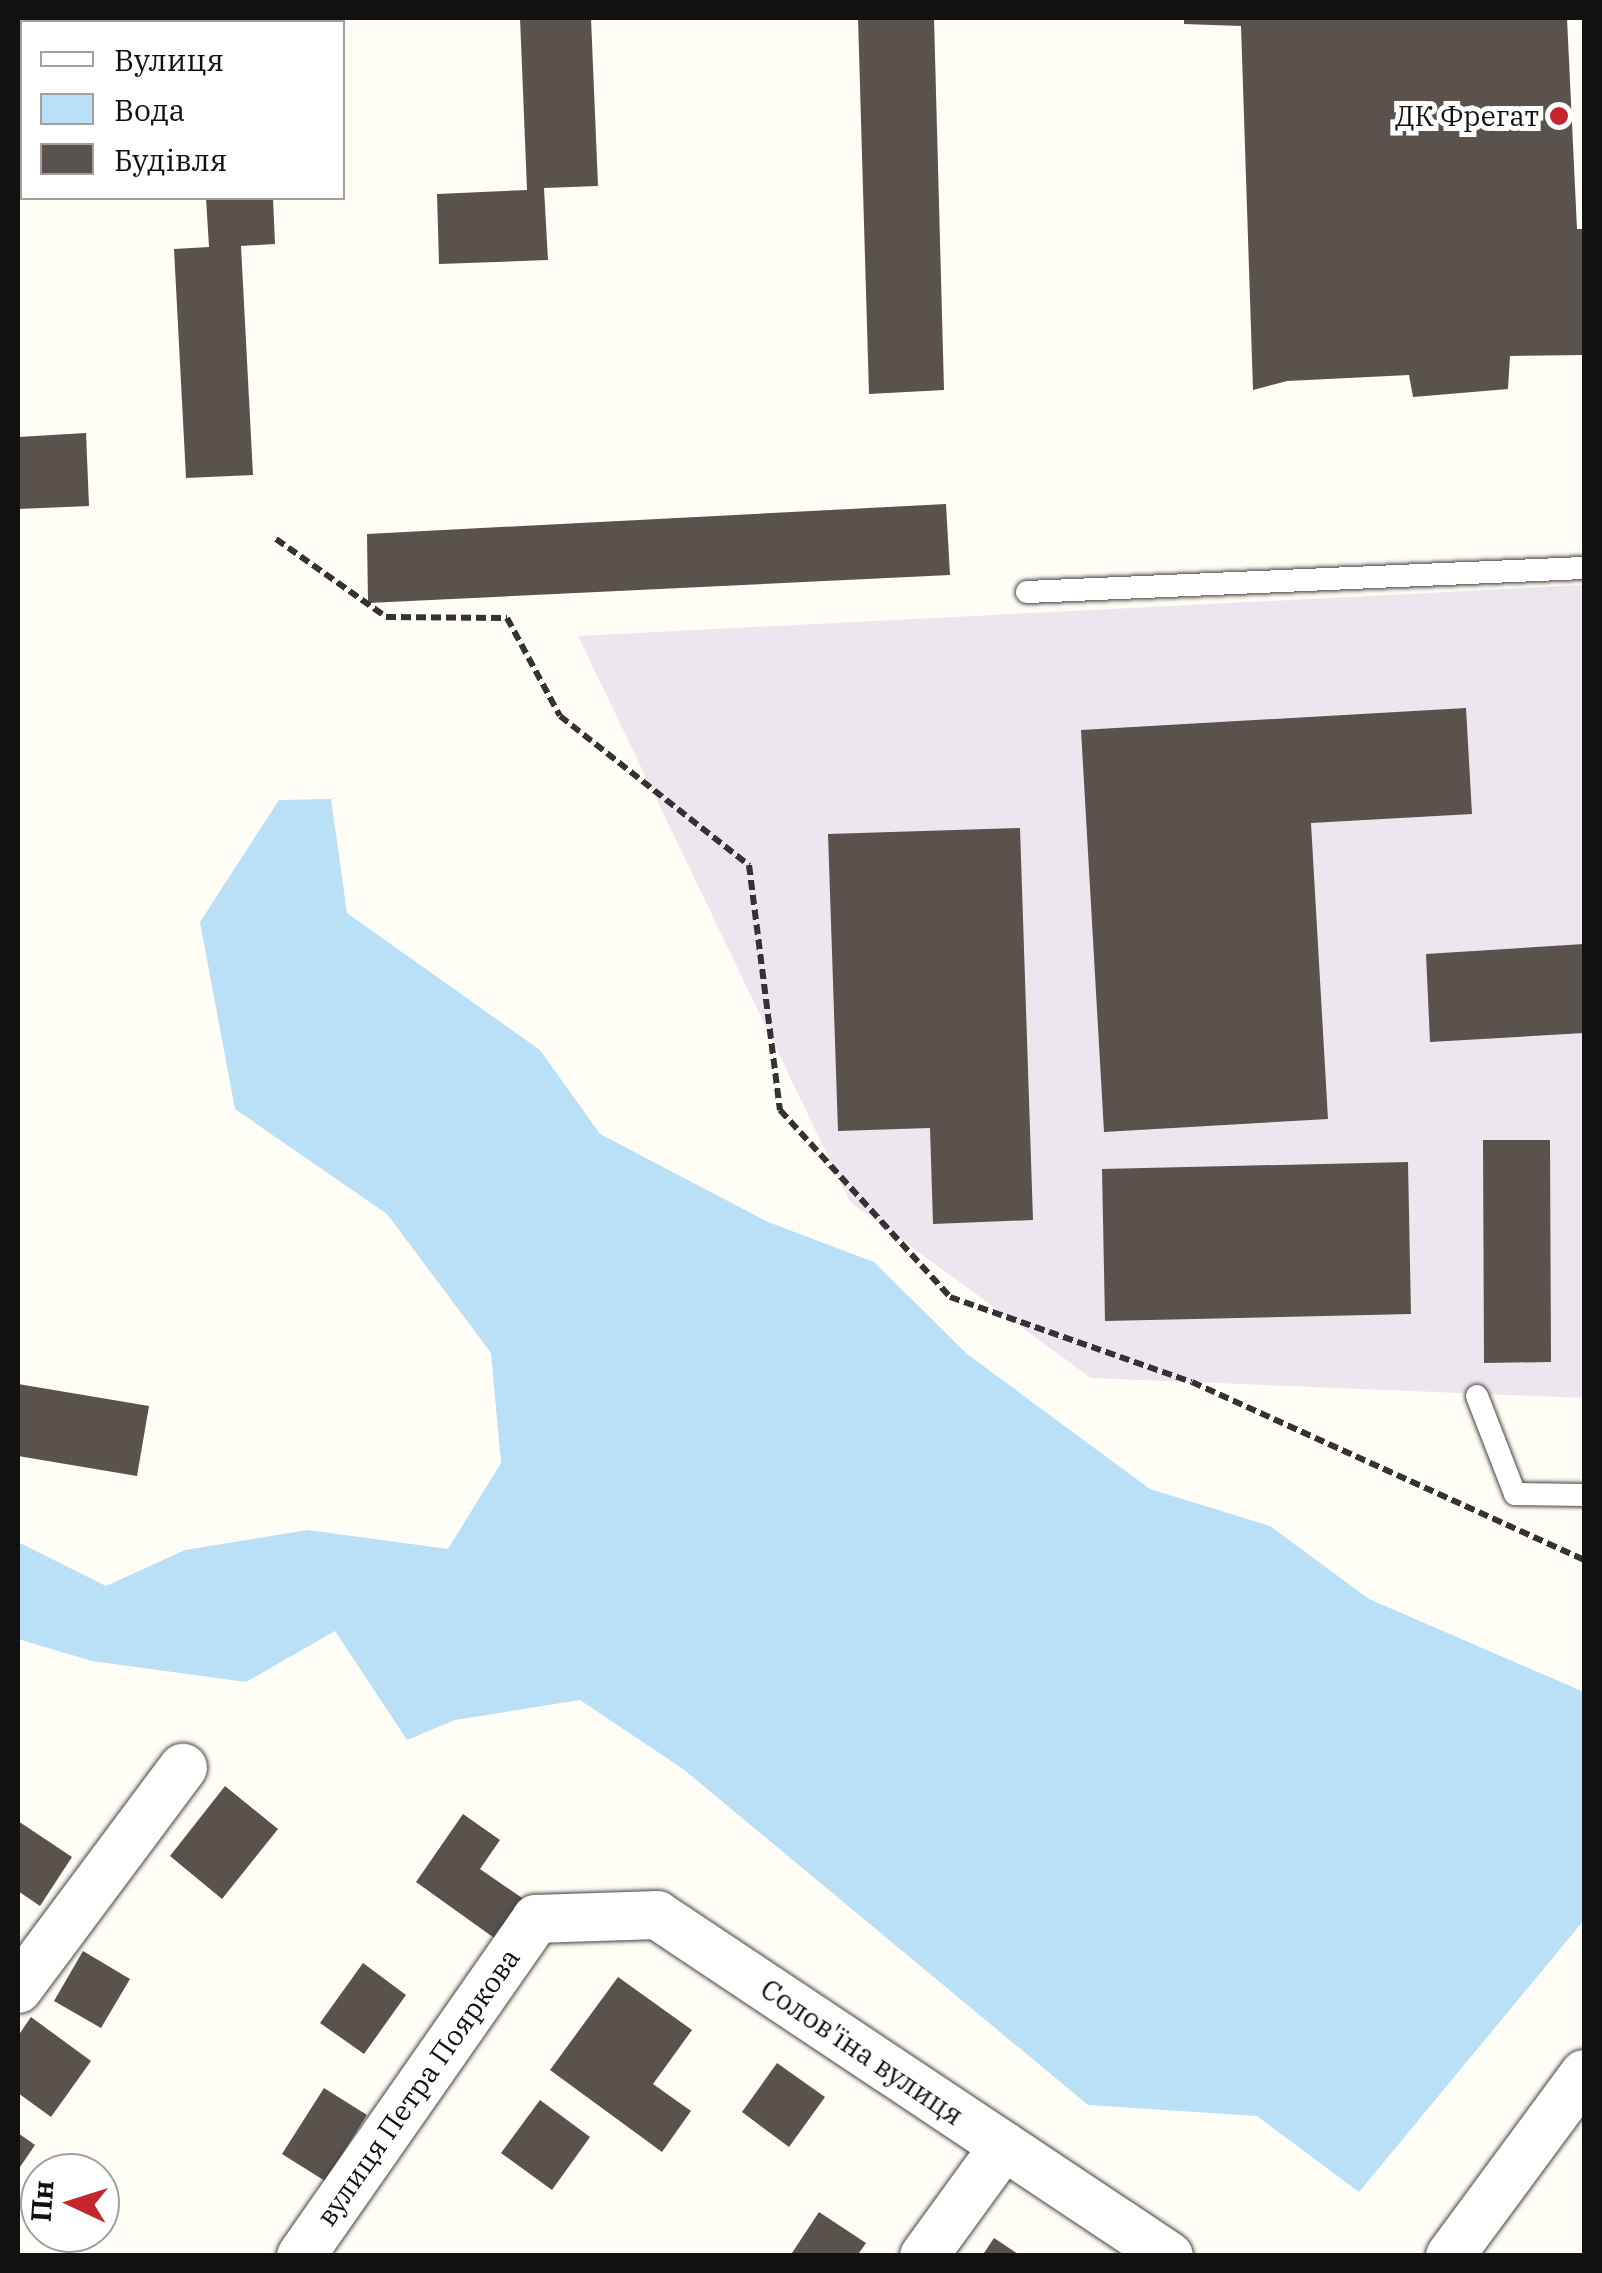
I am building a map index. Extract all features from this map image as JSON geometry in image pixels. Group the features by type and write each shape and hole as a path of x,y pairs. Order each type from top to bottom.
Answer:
{"street":[{"path":"18,1988 183,1768"},
{"name":"Солов'їна вулиця","path":"536,1919 656,1915 1169,2256"},
{"name":"вулиця Петра Пояркова","path":"301,2256 536,1919"},
{"path":"1450,2256 1584,2074"},
{"path":"924,2256 1004,2146"}],"lane":[{"path":"1027,592 1584,568"},
{"path":"1477,1396 1515,1494 1584,1495"}],"path":[{"path":"276,539 386,616 507,618 560,716 749,865 780,1110 950,1297 1192,1382 1584,1560"}],"shaded area":[{"path":"1584,585 1584,1398 1091,1378 850,1202 578,636"}],"water":[{"path":"331,799 347,913 540,1050 600,1134 768,1222 874,1262 967,1354 1150,1489 1270,1526 1369,1599 1584,1692 1584,1920 1359,2192 1257,2116 1088,2105 683,1769 580,1700 455,1720 407,1740 335,1631 246,1682 92,1661 18,1639 20,1543 106,1586 185,1550 308,1530 448,1549 501,1463 491,1353 387,1214 235,1109 200,922 279,800"}],"building":[{"path":"520,18 591,18 598,186 544,188 548,260 439,264 437,194 527,190"},
{"path":"858,18 934,18 944,390 869,394"},
{"path":"1184,18 1567,18 1577,229 1584,229 1584,355 1510,356 1508,389 1413,397 1409,375 1287,381 1253,390 1241,26 1184,24"},
{"path":"206,200 273,200 275,244 241,246 253,475 186,478 174,249 209,247"},
{"path":"86,433 89,506 18,509 18,437"},
{"path":"946,504 950,575 368,603 367,534"},
{"path":"1466,708 1472,814 1311,823 1328,1119 1104,1132 1081,730"},
{"path":"1020,828 1033,1220 933,1224 930,1128 838,1131 828,834"},
{"path":"1584,944 1584,1033 1430,1042 1426,954"},
{"path":"1483,1140 1550,1140 1551,1362 1484,1363"},
{"path":"1408,1162 1411,1314 1105,1321 1102,1169"},
{"path":"18,1384 149,1406 137,1476 18,1456"},
{"path":"225,1786 278,1829 222,1899 170,1856"},
{"path":"463,1814 500,1840 480,1869 525,1900 497,1940 416,1882"},
{"path":"18,1821 72,1857 40,1906 18,1891"},
{"path":"83,1951 130,1979 101,2028 54,2001"},
{"path":"363,1963 406,1995 364,2054 320,2023"},
{"path":"618,1977 692,2030 653,2084 691,2111 662,2152 550,2070"},
{"path":"31,2017 91,2061 51,2117 18,2093 18,2036"},
{"path":"777,2063 825,2097 789,2147 742,2112"},
{"path":"324,2088 367,2115 325,2181 282,2154"},
{"path":"540,2100 590,2137 552,2190 501,2153"},
{"path":"18,2133 35,2145 30,2153 20,2153 18,2170"},
{"path":"819,2212 866,2243 857,2256 790,2256"},
{"path":"994,2238 1021,2256 982,2256"}],"place":[{"name":"ДК Фрегат","path":"1559,116"}]}
